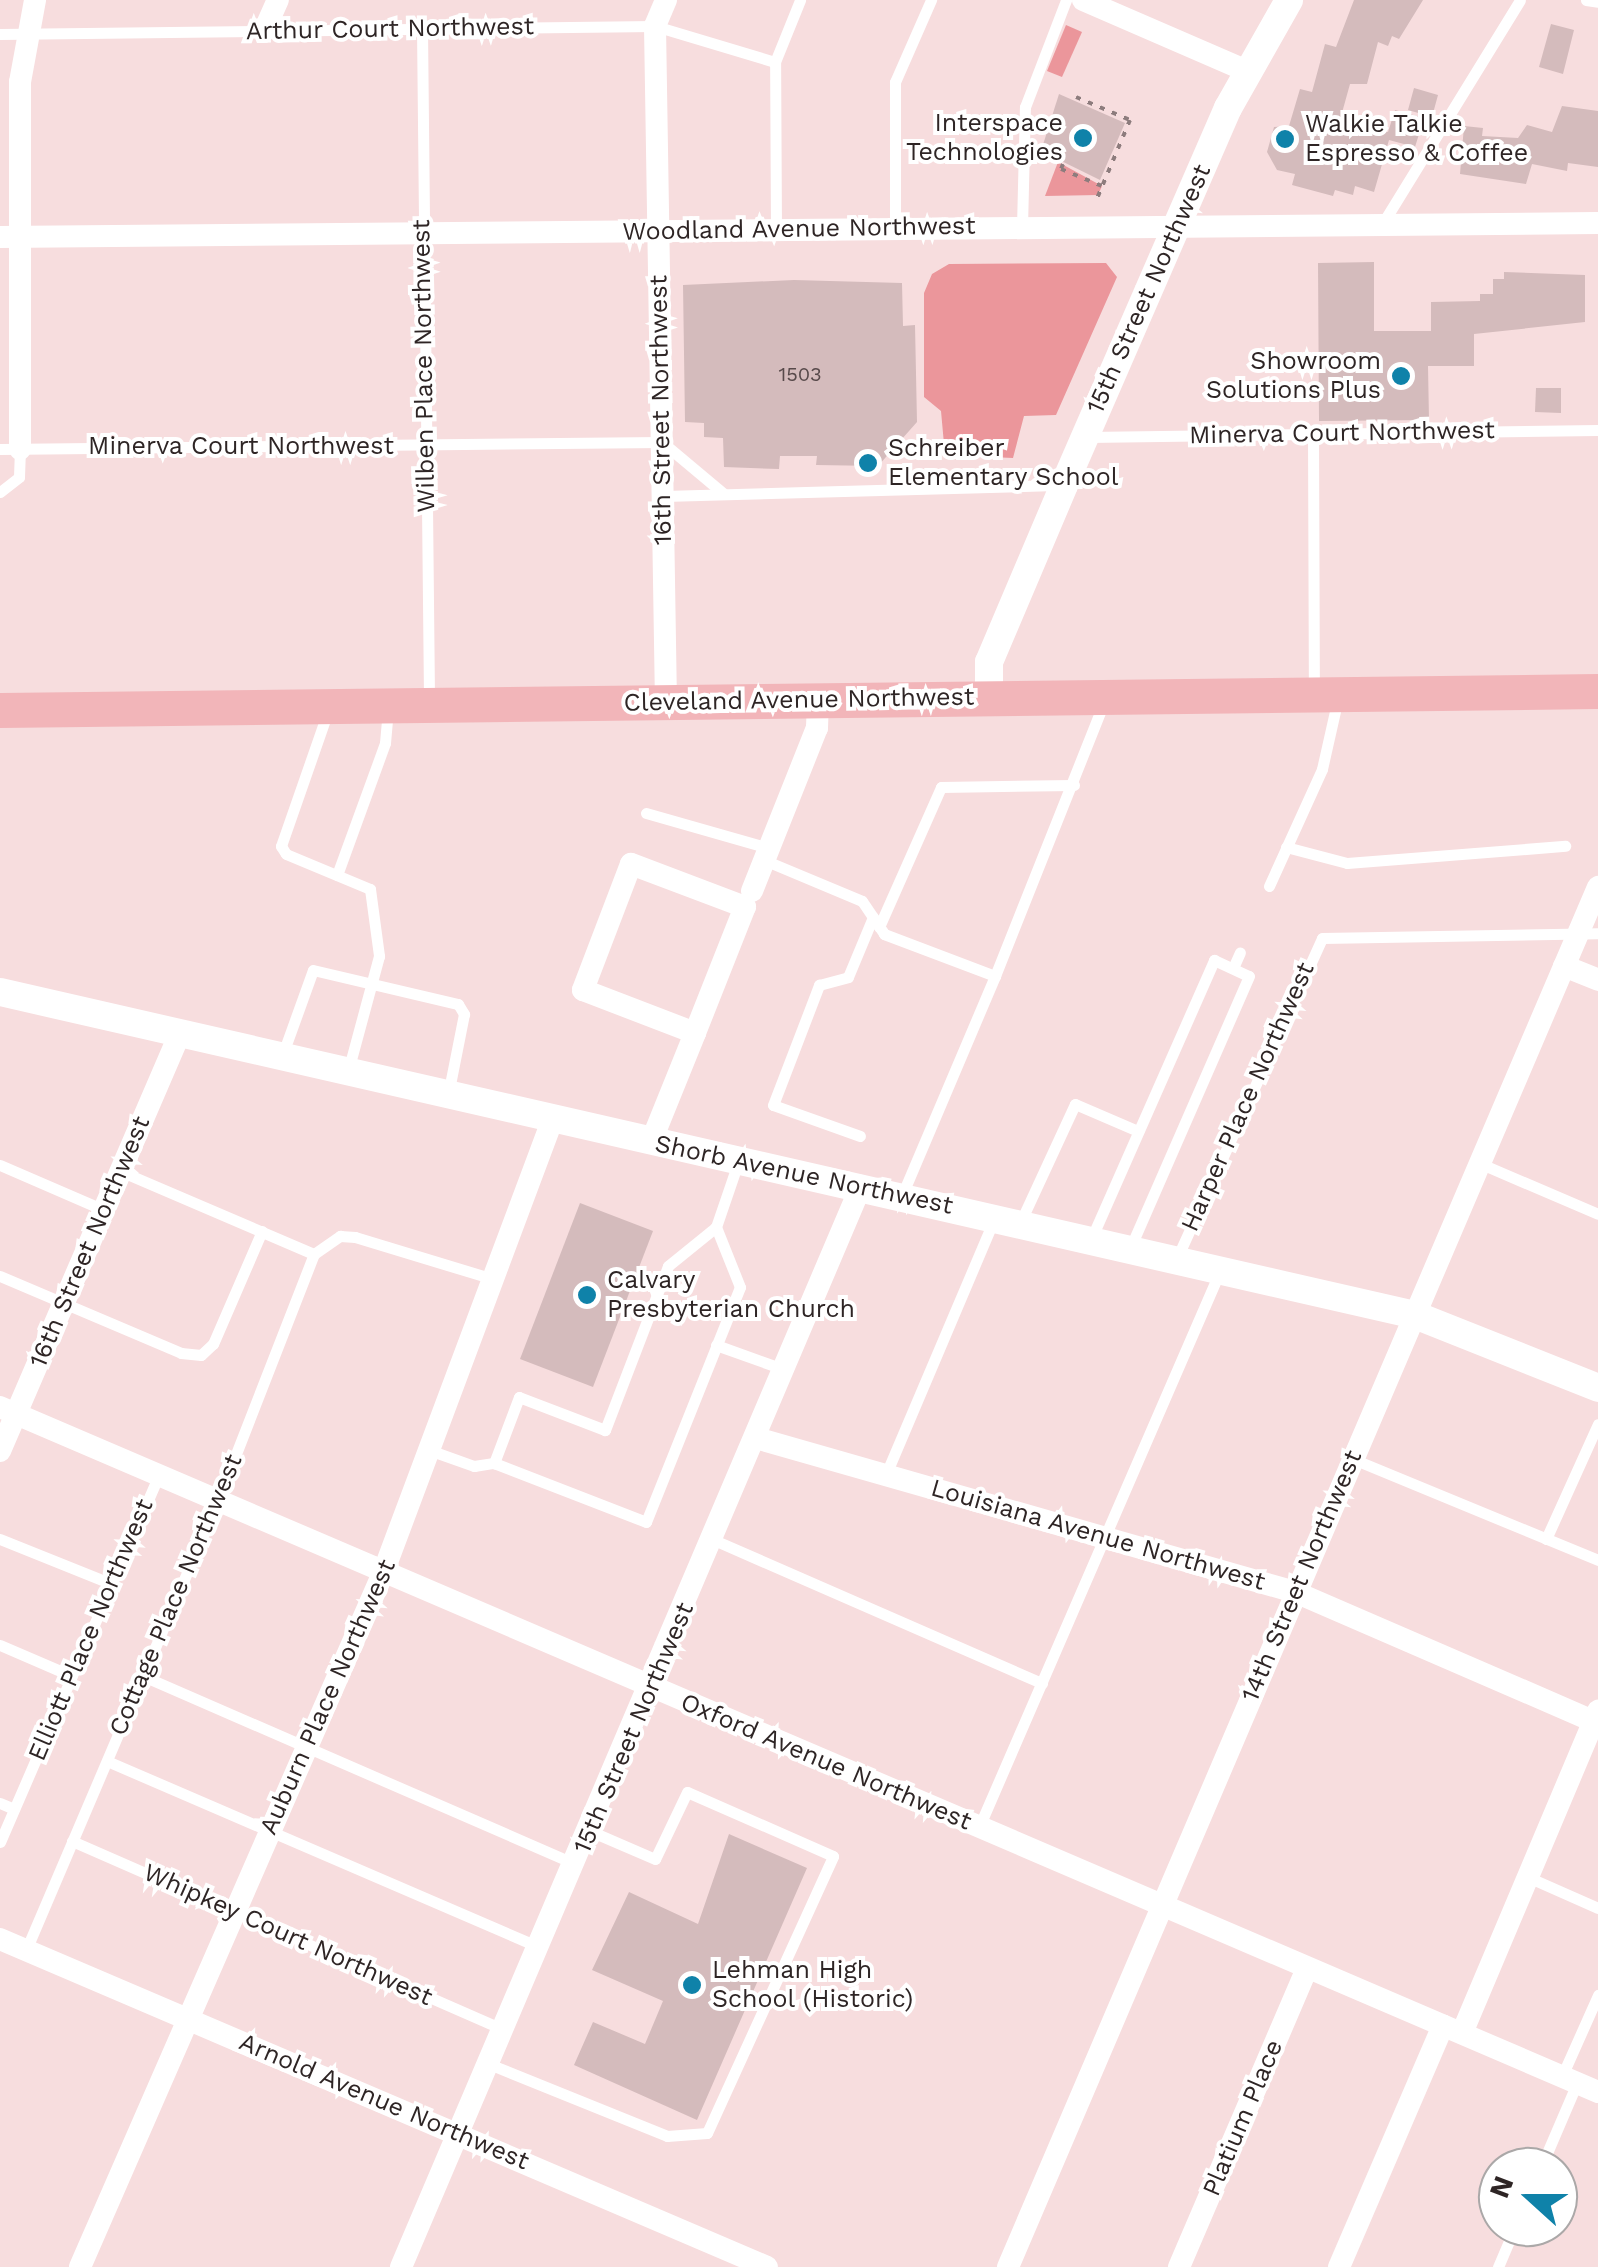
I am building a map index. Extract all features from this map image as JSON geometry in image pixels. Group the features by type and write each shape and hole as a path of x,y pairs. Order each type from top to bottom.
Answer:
{"main road":[{"name":"Cleveland Avenue Northwest","path":"0,710 1598,690"}],"street":[{"path":"10,449 12,34 35,0"},
{"path":"264,30 278,0"},
{"name":"16th Street Northwest","path":"666,0 655,26 666,702"},
{"path":"1083,0 1247,72"},
{"name":"15th Street Northwest","path":"990,697 989,662 1064,485 1247,72 1288,0"},
{"name":"Woodland Avenue Northwest","path":"10,237 1598,223"},
{"path":"651,1142 817,728 818,700"},
{"path":"695,1034 582,990 631,864 748,899"},
{"name":"14th Street Northwest","path":"1008,2267 1564,966 1588,933 1598,886"},
{"path":"1564,966 1598,980"},
{"name":"Shorb Avenue Northwest","path":"0,992 651,1142 1222,1267 1415,1315 1598,1388"},
{"name":"16th Street Northwest","path":"0,1450 8,1410 63,1303 180,1033"},
{"name":"Auburn Place Northwest","path":"80,2267 383,1573 554,1119"},
{"name":"15th Street Northwest","path":"401,2267 652,1687 862,1186"},
{"name":"Oxford Avenue Northwest","path":"8,1410 1579,2084"},
{"name":"Louisiana Avenue Northwest","path":"756,1438 1295,1592 1597,1718"},
{"path":"1339,2267 1452,2029 1530,1878 1597,1718"},
{"name":"Arnold Avenue Northwest","path":"8,1947 188,2018 767,2267"},
{"name":"Platium Place","path":"1179,2267 1307,1968"}],"lane":[{"path":"776,231 775,62 800,0"},
{"path":"895,229 895,82 931,0"},
{"path":"1022,227 1024,107 1066,0"},
{"path":"1381,226 1520,0"},
{"path":"1586,0 1598,2"},
{"name":"Arthur Court Northwest","path":"12,34 655,26 775,62"},
{"name":"Wilben Place Northwest","path":"422,28 429,705"},
{"name":"Minerva Court Northwest","path":"1085,437 1598,430"},
{"path":"1269,886 1322,769 1326,693 1313,433"},
{"path":"662,442 724,494"},
{"name":"Minerva Court Northwest","path":"10,449 662,442"},
{"path":"0,492 20,477 10,449"},
{"path":"664,496 1064,485"},
{"path":"902,1195 1074,785 1105,696"},
{"path":"337,875 385,743 388,705"},
{"path":"330,706 282,846 286,854 370,889 379,956 348,1071"},
{"path":"860,1136 772,1105 820,985 848,977 942,787 1074,785"},
{"path":"646,813 766,854 862,901 876,922 994,976"},
{"path":"1286,847 1347,863 1566,846"},
{"name":"Harper Place Northwest","path":"1177,1258 1322,938 1588,933"},
{"path":"1233,968 1240,952"},
{"path":"1092,1237 1214,960 1249,976 1130,1248"},
{"path":"282,1056 313,970 458,1004 464,1014 448,1095"},
{"path":"886,1474 1008,1220 1076,1104 1138,1132"},
{"path":"494,1463 519,1398 605,1430 668,1266 716,1227 739,1160"},
{"path":"1479,1163 1598,1214"},
{"path":"0,1165 104,1210"},
{"path":"120,1171 314,1254"},
{"path":"430,1450 474,1466 494,1463 646,1522 740,1287 716,1227"},
{"path":"0,1276 180,1352 201,1354 212,1344 262,1231"},
{"name":"Cottage Place Northwest","path":"8,1947 72,1841 218,1500 314,1254 326,1242 356,1237 493,1279"},
{"name":"Harper Place Northwest","path":"979,1827 1222,1267"},
{"path":"716,1346 784,1370"},
{"path":"1546,1539 1598,1424"},
{"path":"1352,1458 1598,1560"},
{"name":"Elliott Place Northwest","path":"0,1842 159,1474"},
{"path":"0,1538 112,1584"},
{"path":"714,1540 1042,1683"},
{"path":"0,1645 72,1676"},
{"path":"143,1676 305,1750 576,1864"},
{"path":"107,1761 540,1948"},
{"path":"490,2064 668,2136 707,2133 832,1856 687,1792 655,1860 590,1831"},
{"path":"0,1803 14,1809"},
{"name":"Whipkey Court Northwest","path":"72,1841 505,2030"},
{"path":"1530,1878 1598,1908"},
{"path":"1550,2147 1579,2084 1598,1996"}],"path":[{"path":"1076,97 1130,120 1096,201"},
{"path":"1063,164 1061,169 1102,186"}],"shaded area":[{"path":"1066,25 1082,32 1062,77 1047,71"},
{"path":"1058,162 1102,186 1098,195 1045,196"},
{"path":"1106,263 1117,277 1056,415 1024,416 1013,458 945,455 941,411 924,397 924,293 932,274 949,264"}],"building":[{"path":"1354,0 1423,0 1399,39 1392,36 1388,46 1378,42 1367,84 1350,84 1340,120 1388,132 1395,110 1424,118 1415,147 1389,140 1374,192 1355,186 1353,195 1335,190 1333,196 1292,185 1295,174 1277,170 1267,152 1274,127 1289,126 1300,89 1312,92 1325,44 1336,47"},
{"path":"1551,24 1574,30 1563,74 1539,67"},
{"path":"1414,88 1438,95 1432,117 1408,110"},
{"name":"Interspace Technologies","path":"1059,94 1125,123 1100,180 1041,151"},
{"path":"1562,106 1598,111 1598,167 1568,163 1567,171 1532,164 1526,184 1460,174 1464,126 1483,128 1482,136 1518,138 1527,125 1552,132"},
{"path":"1374,262 1374,331 1431,331 1431,302 1480,301 1480,294 1493,294 1493,279 1504,279 1504,272 1585,275 1585,322 1474,334 1474,366 1428,366 1429,420 1319,421 1318,263"},
{"name":"Schreiber Elementary School","path":"794,280 902,283 903,326 915,325 917,422 878,466 816,465 817,456 780,456 779,469 724,467 723,438 704,437 704,423 685,422 683,285"},
{"path":"1536,388 1561,388 1561,413 1535,412"},
{"name":"Calvary Presbyterian Church","path":"580,1203 653,1231 593,1387 520,1359"},
{"name":"Lehman High School (Historic)","path":"729,1834 807,1868 697,2120 574,2065 593,2022 645,2044 663,2001 592,1970 629,1892 698,1924"}],"place":[{"name":"Interspace Technologies","path":"1083,138"},
{"name":"Walkie Talkie Espresso & Coffee","path":"1285,139"},
{"name":"Showroom Solutions Plus","path":"1401,376"},
{"name":"Schreiber Elementary School","path":"868,463"},
{"name":"Calvary Presbyterian Church","path":"587,1295"},
{"name":"Lehman High School (Historic)","path":"692,1985"}]}
